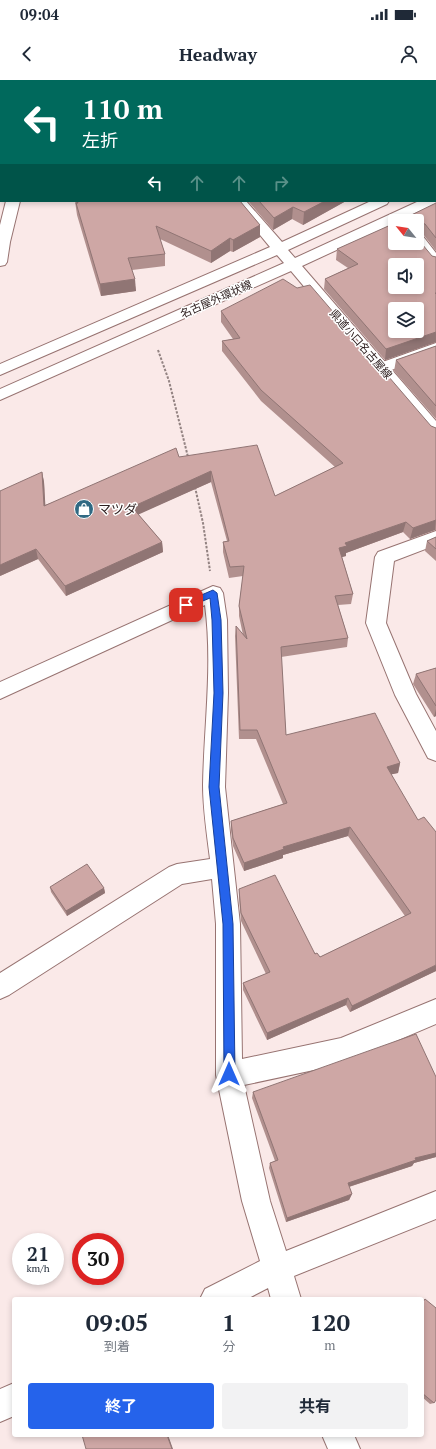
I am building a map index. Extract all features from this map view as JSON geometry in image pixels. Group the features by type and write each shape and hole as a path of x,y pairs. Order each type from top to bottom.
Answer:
{"street":[{"name":"県道小口名古屋線","path":"240,202 280,248 292,265 383,368 436,432"},
{"name":"名古屋外環状線","path":"0,370 280,248 380,202"},
{"name":"名古屋外環状線","path":"409,214 428,202"},
{"path":"0,262 3,242 16,203"},
{"name":"名古屋外環状線","path":"0,395 388,224"},
{"path":"424,247 436,262"},
{"path":"383,368 436,348"},
{"path":"436,538 385,557 376,623 406,695 436,752"},
{"path":"0,691 213,593 217,620 218,693 214,787 228,924 229,1074 256,1201 285,1297"},
{"path":"0,988 176,874 222,867"},
{"path":"229,1074 342,1051 436,1011"},
{"path":"219,1297 276,1269 436,1205"},
{"path":"0,1406 12,1400"},
{"path":"339,1437 344,1449"}],"path":[{"path":"150,328 169,381 188,458"},
{"path":"194,481 203,523 213,593"}],"building":[{"path":"241,202 260,225 233,240 230,238 211,251 156,226 165,254 128,258 135,279 100,284 76,203"},
{"path":"260,202 323,202 304,212 293,207 274,218"},
{"path":"436,203 436,238 424,224 424,214 413,214"},
{"path":"388,226 388,250 424,250 424,246 432,256 436,257 436,332 424,336 424,302 388,302 388,338 418,338 386,349 325,279 358,264 337,249"},
{"path":"283,279 297,288 310,285 431,426 436,428 436,520 413,528 406,522 345,543 347,546 339,548 353,594 335,596 348,638 281,647 286,735 375,713 400,763 387,767 418,820 424,817 436,832 436,965 352,1006 348,998 267,1033 243,983 270,972 241,913 239,889 275,875 315,954 317,953 320,957 411,913 350,827 283,847 284,849 244,863 233,838 231,821 287,803 257,730 240,730 236,626 247,639 239,606 244,566 230,567 223,542 229,541 211,471 132,507 162,542 65,586 36,549 0,565 0,491 42,472 44,506 176,448 179,457 257,445 275,496 343,463 261,390 222,341 240,338 221,311"},
{"path":"436,346 436,406 396,360"},
{"path":"436,537 436,549 427,541"},
{"path":"436,668 436,706 416,674"},
{"path":"87,864 104,888 66,911 50,887"},
{"path":"416,1034 436,1077 436,1153 415,1158 416,1160 348,1183 352,1194 287,1218 270,1163 278,1160 253,1092"},
{"path":"425,1299 436,1308 436,1400 434,1403 424,1395"},
{"path":"83,1437 168,1437 172,1449 86,1449"}],"place":[{"name":"マツダ","path":"84,509"}],"route":[{"path":"186,605 213,593 217,620 218,693 214,787 228,924 229,1074"}]}
